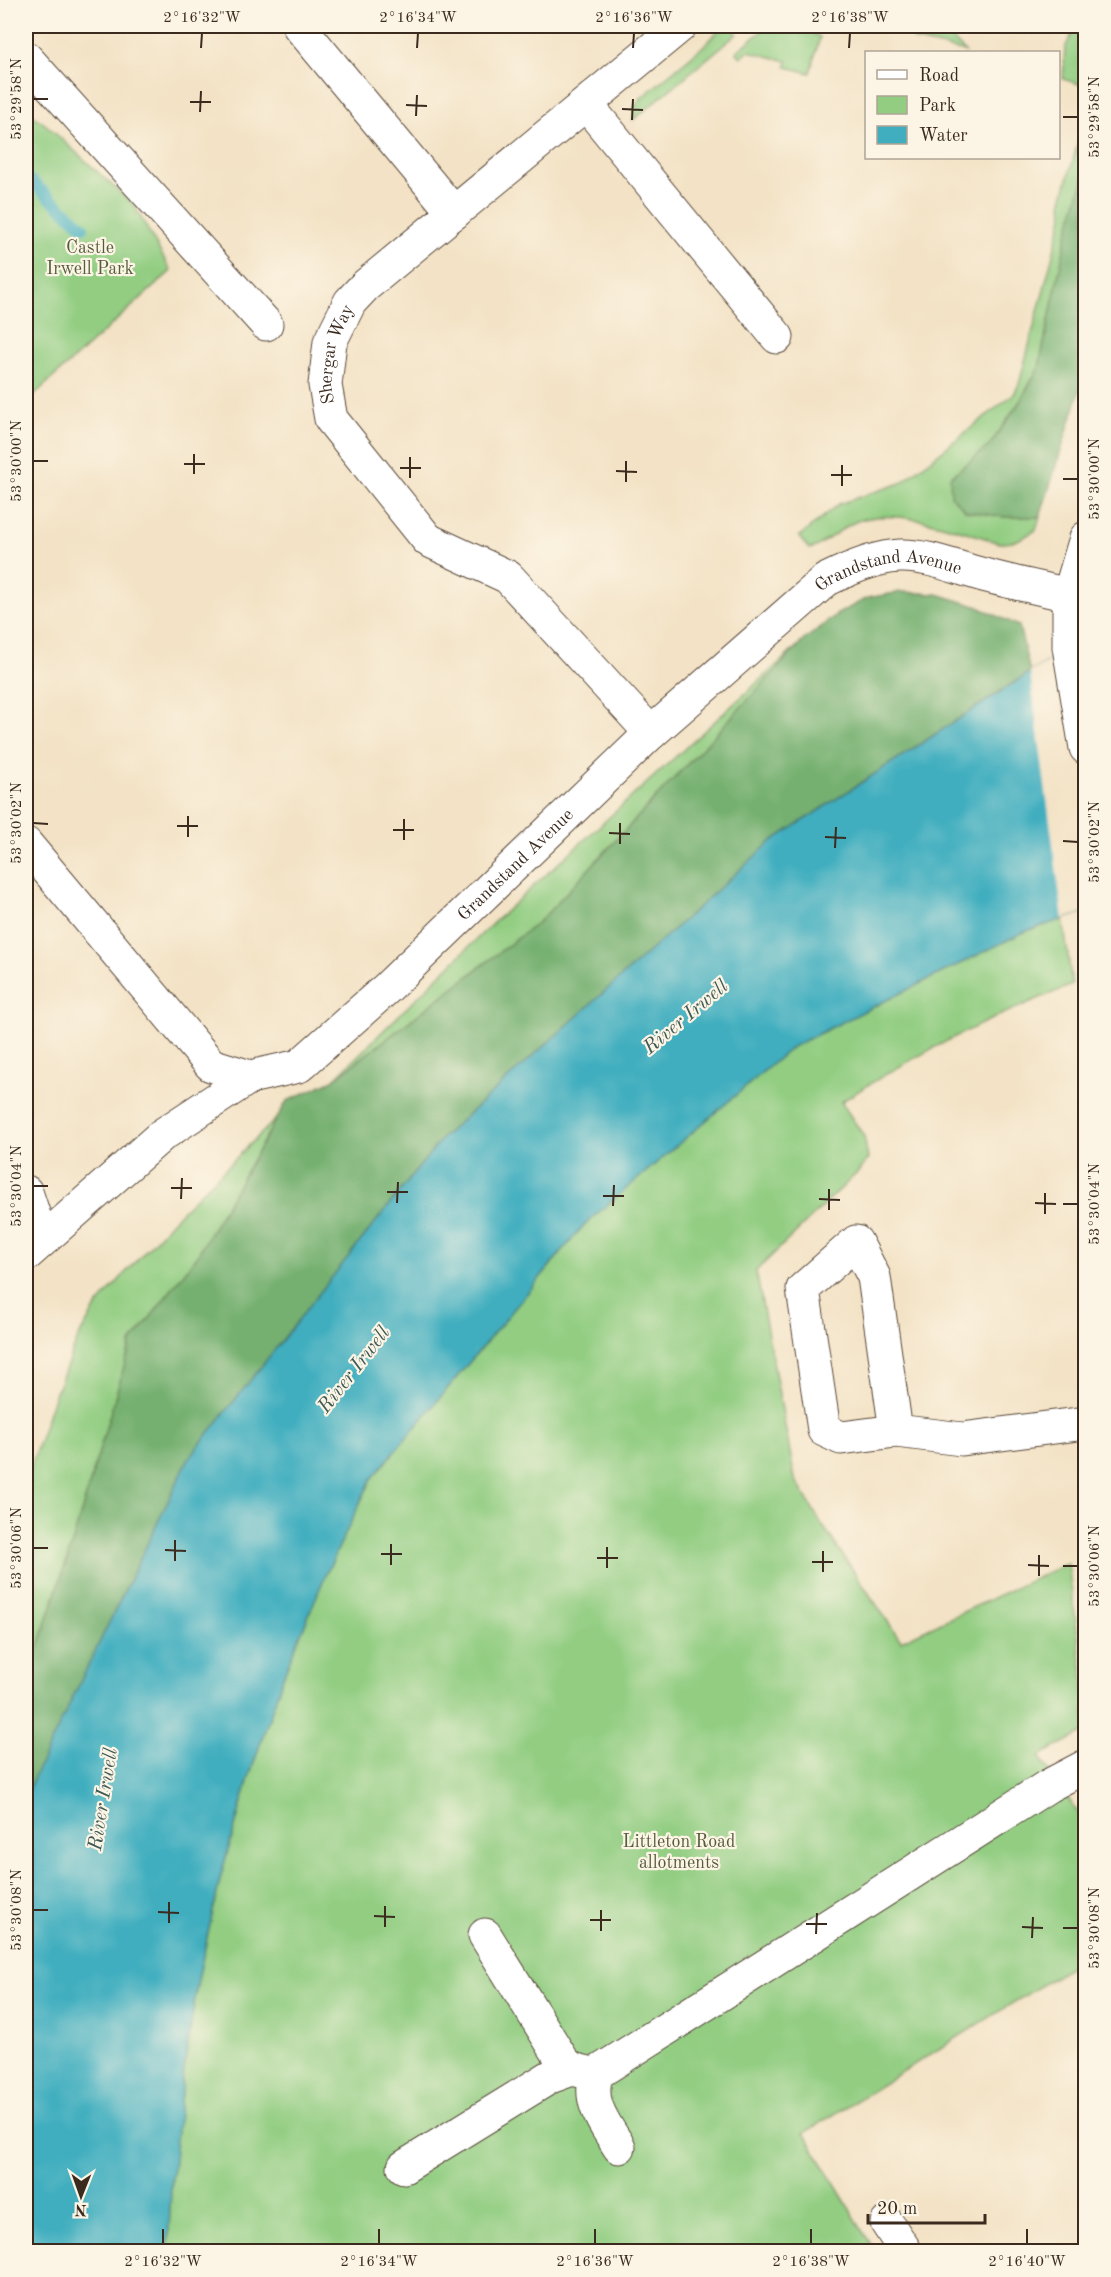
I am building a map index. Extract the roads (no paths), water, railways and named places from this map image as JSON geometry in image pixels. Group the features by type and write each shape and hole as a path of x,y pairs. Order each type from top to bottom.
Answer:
{"street":[{"path":"299,26 454,213"},
{"name":"Shergar Way","path":"651,733 508,577 428,540 331,419 325,385 330,342 350,302 365,286 680,26"},
{"path":"26,58 266,324"},
{"path":"586,104 777,337"},
{"path":"1086,538 1069,595 1069,647 1086,748"},
{"name":"Grandstand Avenue","path":"250,1077 298,1066 387,988 651,733 826,580 881,559 917,556 1012,583 1069,595"},
{"path":"26,844 211,1065 250,1077"},
{"path":"34,1247 162,1135 250,1077"},
{"path":"26,1194 34,1247"},
{"path":"896,1431 874,1277 856,1242 803,1289 824,1430 841,1438 896,1431 962,1438 1086,1423"},
{"path":"404,2167 550,2077 584,2071 1048,1786 1086,1766"},
{"path":"485,1935 563,2061 584,2071 592,2084 593,2100 601,2118 619,2147"},
{"path":"887,2223 906,2252"}],"water":[{"name":"River Irwell","path":"1069,647 1085,912 1024,932 792,1047 585,1224 371,1480 325,1576 284,1674 250,1774 221,1875 198,1979 182,2083 171,2188 168,2251 26,2251 26,1794 189,1458 443,1137 772,841"}],"waterway":[{"path":"26,177 83,227"}],"park label":[{"name":"Castle Irwell Park","path":"90,257"},
{"name":"Littleton Road allotments","path":"679,1851"}]}
